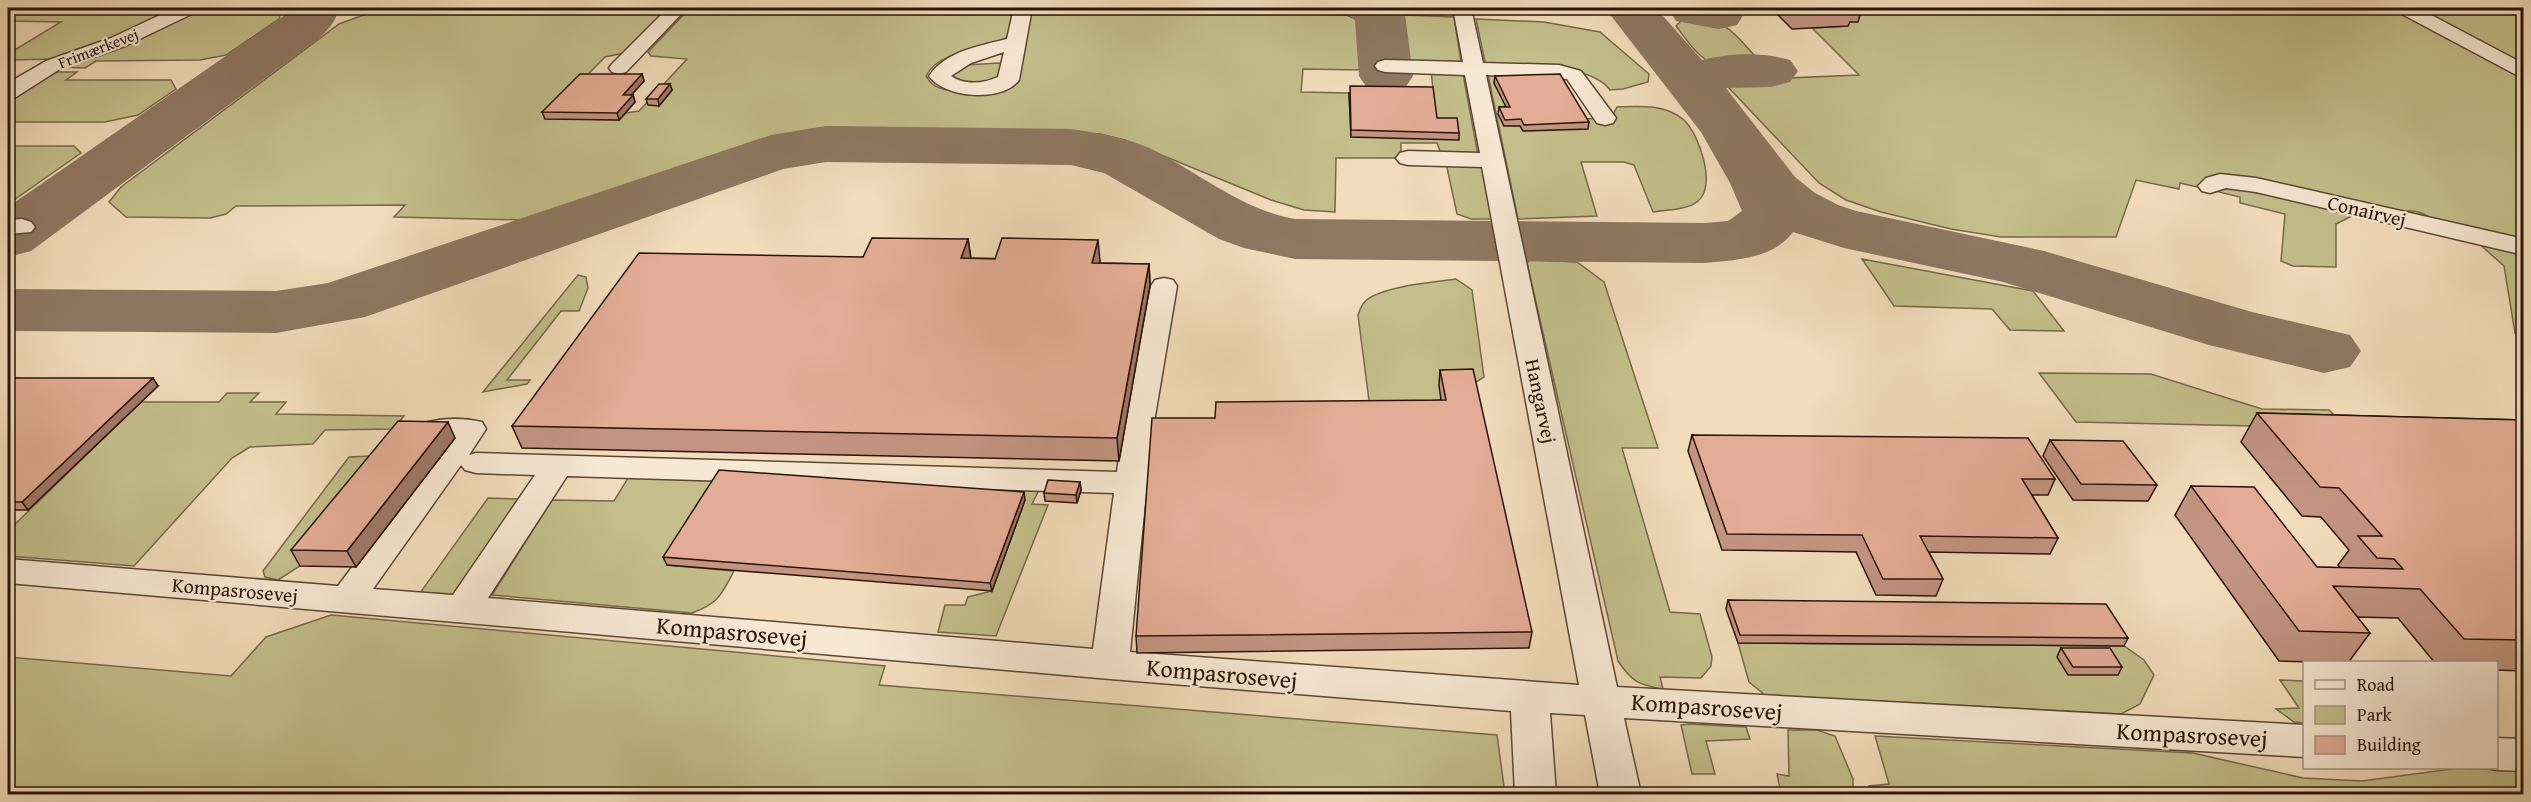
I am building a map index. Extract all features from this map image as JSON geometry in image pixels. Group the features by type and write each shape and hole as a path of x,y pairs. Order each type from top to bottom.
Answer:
{"lane":[{"name":"Frimærkevej","path":"8,92 53,65 118,42 189,8"},
{"path":"619,68 678,8"},
{"path":"1017,42 1023,8"},
{"name":"Hangarvej","path":"1462,8 1603,700 1604,723 1620,795"},
{"path":"2405,8 2523,73"},
{"path":"1385,66 1559,71 1574,75 1605,118"},
{"path":"1408,158 1492,160"},
{"name":"Conairvej","path":"2210,186 2215,182 2226,181 2256,185 2523,247"},
{"path":"1110,665 1137,434 1164,286"},
{"path":"347,599 471,429 439,429"},
{"path":"476,463 1131,483"},
{"path":"462,609 558,466"},
{"name":"Kompasrosevej","path":"8,572 1285,680 1530,697 2303,741"},
{"path":"1530,697 1535,795"},
{"path":"2498,753 2523,755"}],"green space":[{"path":"8,8 181,8 145,27 56,59 8,60 8,54 61,22 8,21"},
{"path":"195,8 279,8 281,12 279,19 226,55 200,60 96,61 85,68 58,67 165,23"},
{"path":"383,8 667,8 668,10 624,53 605,57 545,118 619,120 626,113 639,111 687,59 651,56 648,52 688,10 695,8 1013,9 1008,36 1002,41 949,56 932,68 926,76 932,84 938,87 966,92 998,90 1014,85 1032,9 1346,15 1356,19 1363,70 1303,69 1301,92 1349,93 1351,137 1437,125 1431,71 1463,74 1478,155 1441,154 1437,143 1401,143 1401,158 1336,158 1335,212 1304,210 1271,200 1125,140 1100,134 825,128 772,137 526,220 394,217 405,205 236,206 226,214 210,218 126,217 109,202 121,187 339,24"},
{"path":"1842,8 2398,8 2523,78 2523,243 2434,221 2425,214 2415,211 2394,214 2220,177 2208,177 2197,187 2180,183 2179,189 2136,180 2116,237 2001,237 1951,229 1881,212 1846,200 1819,183 1729,88 1731,83 1739,80 1859,75 1812,28 1847,26"},
{"path":"2415,8 2523,8 2523,67"},
{"path":"1404,15 1454,17 1461,62 1410,64"},
{"path":"1693,18 1713,21 1729,29 1757,61 1751,64 1728,66 1706,60 1676,26 1682,20"},
{"path":"1476,19 1544,22 1600,32 1649,74 1648,82 1610,90 1600,81 1571,70 1485,62"},
{"path":"999,63 1006,65 997,79 973,83 954,80 951,73 966,65"},
{"path":"50,72 77,72 66,80 171,80 176,89 138,115 105,122 8,122 8,97"},
{"path":"1501,72 1582,119 1611,118 1617,107 1634,106 1652,107 1677,115 1690,127 1704,160 1706,184 1703,194 1698,201 1689,206 1653,212 1634,165 1624,162 1581,162 1597,216 1518,219 1488,75"},
{"path":"8,146 74,146 81,153 8,204"},
{"path":"1446,163 1482,166 1492,219 1471,219 1457,214"},
{"path":"2228,185 2356,214 2336,224 2336,267 2293,266 2281,261 2285,214 2240,203 2240,197 2219,192"},
{"path":"2476,241 2523,252 2523,334 2515,333 2504,266"},
{"path":"1862,259 2033,291 2064,331 2010,330 1992,309 1894,306"},
{"path":"1530,260 1577,262 1604,282 1658,448 1622,448 1670,612 1700,614 1712,657 1711,666 1701,678 1660,677 1663,689 1655,688 1632,678 1618,661 1527,263"},
{"path":"578,275 586,277 588,288 579,311 561,311 507,380 530,380 527,384 483,392"},
{"path":"1456,279 1472,290 1484,377 1471,385 1444,415 1371,416 1358,315 1363,304 1371,297 1390,290"},
{"path":"2039,373 2151,374 2262,409 2329,410 2347,428 2076,422"},
{"path":"227,393 259,393 250,402 286,402 276,414 404,416 393,429 325,430 313,444 250,447 232,458 134,566 8,556 8,531 141,402 219,402"},
{"path":"390,455 300,566 278,580 265,577 263,571 349,457"},
{"path":"643,473 722,478 667,565 734,571 714,602 692,613 492,595 552,500 614,501 628,478"},
{"path":"1022,490 1039,490 1032,504 1048,505 996,636 938,632 945,605 965,605 968,597 992,591 995,498"},
{"path":"488,498 519,499 453,595 420,593"},
{"path":"331,615 885,666 879,685 1497,735 1505,794 8,794 8,657 231,676 266,637"},
{"path":"1738,643 2124,646 2144,660 2154,675 2140,704 2121,714 1765,695 1749,682"},
{"path":"2280,680 2303,681 2303,723 2294,722 2276,709 2299,708"},
{"path":"1681,725 1746,727 1750,739 1706,741 1715,774 1692,774"},
{"path":"1788,730 1817,730 1835,736 1853,779 1853,794 1781,794 1777,774 1789,776"},
{"path":"1875,736 2193,753 2303,778 2362,781 2452,769 2524,771 2523,794 1870,794 1869,786 1889,784"}],"building":[{"path":"1793,8 1852,8 1853,9 1797,11"},
{"path":"580,74 642,74 623,95 633,95 617,113 542,112"},
{"path":"1560,74 1589,122 1524,125 1521,119 1505,120 1499,107 1510,107 1495,76"},
{"path":"659,84 670,84 658,99 646,99"},
{"path":"1350,86 1433,87 1437,118 1457,118 1459,133 1351,130"},
{"path":"872,238 968,239 961,258 995,259 1002,238 1098,240 1092,263 1149,264 1117,438 512,426 639,253 863,257"},
{"path":"1473,369 1532,632 1136,636 1152,418 1215,418 1216,402 1446,400 1440,370"},
{"path":"8,378 153,378 22,502 8,502"},
{"path":"2257,413 2523,420 2523,640 2464,639 2420,589 2333,586 2370,633 2299,631 2191,486 2254,487 2317,567 2403,569 2394,559 2377,558 2358,536 2382,536 2339,488 2320,487"},
{"path":"398,421 448,422 347,551 291,550"},
{"path":"1692,435 2028,438 2055,479 2022,479 2058,538 1920,536 1943,579 1883,579 1862,535 1727,534"},
{"path":"2050,440 2123,441 2157,485 2081,484"},
{"path":"719,470 1024,492 990,583 663,557"},
{"path":"1048,480 1080,482 1076,495 1044,493"},
{"path":"1728,600 2106,604 2128,638 1740,635"},
{"path":"2061,648 2110,648 2122,667 2073,667"}],"taxiway":[{"path":"8,237 300,28 312,17 314,8"},
{"path":"1369,8 1380,14 1386,76"},
{"path":"1630,8 1693,83"},
{"path":"1694,10 1719,14"},
{"path":"1693,83 1700,78 1719,72 1771,71"},
{"path":"8,310 276,312 340,302 771,153 826,144 1071,147 1103,152 1125,160 1242,225 1267,234 1295,239 1705,243 1746,238 1761,229 1774,211 1746,155 1729,129 1693,83"},
{"path":"1753,166 1773,190 1792,207 1828,223 2020,265 2235,330 2324,351"}]}
